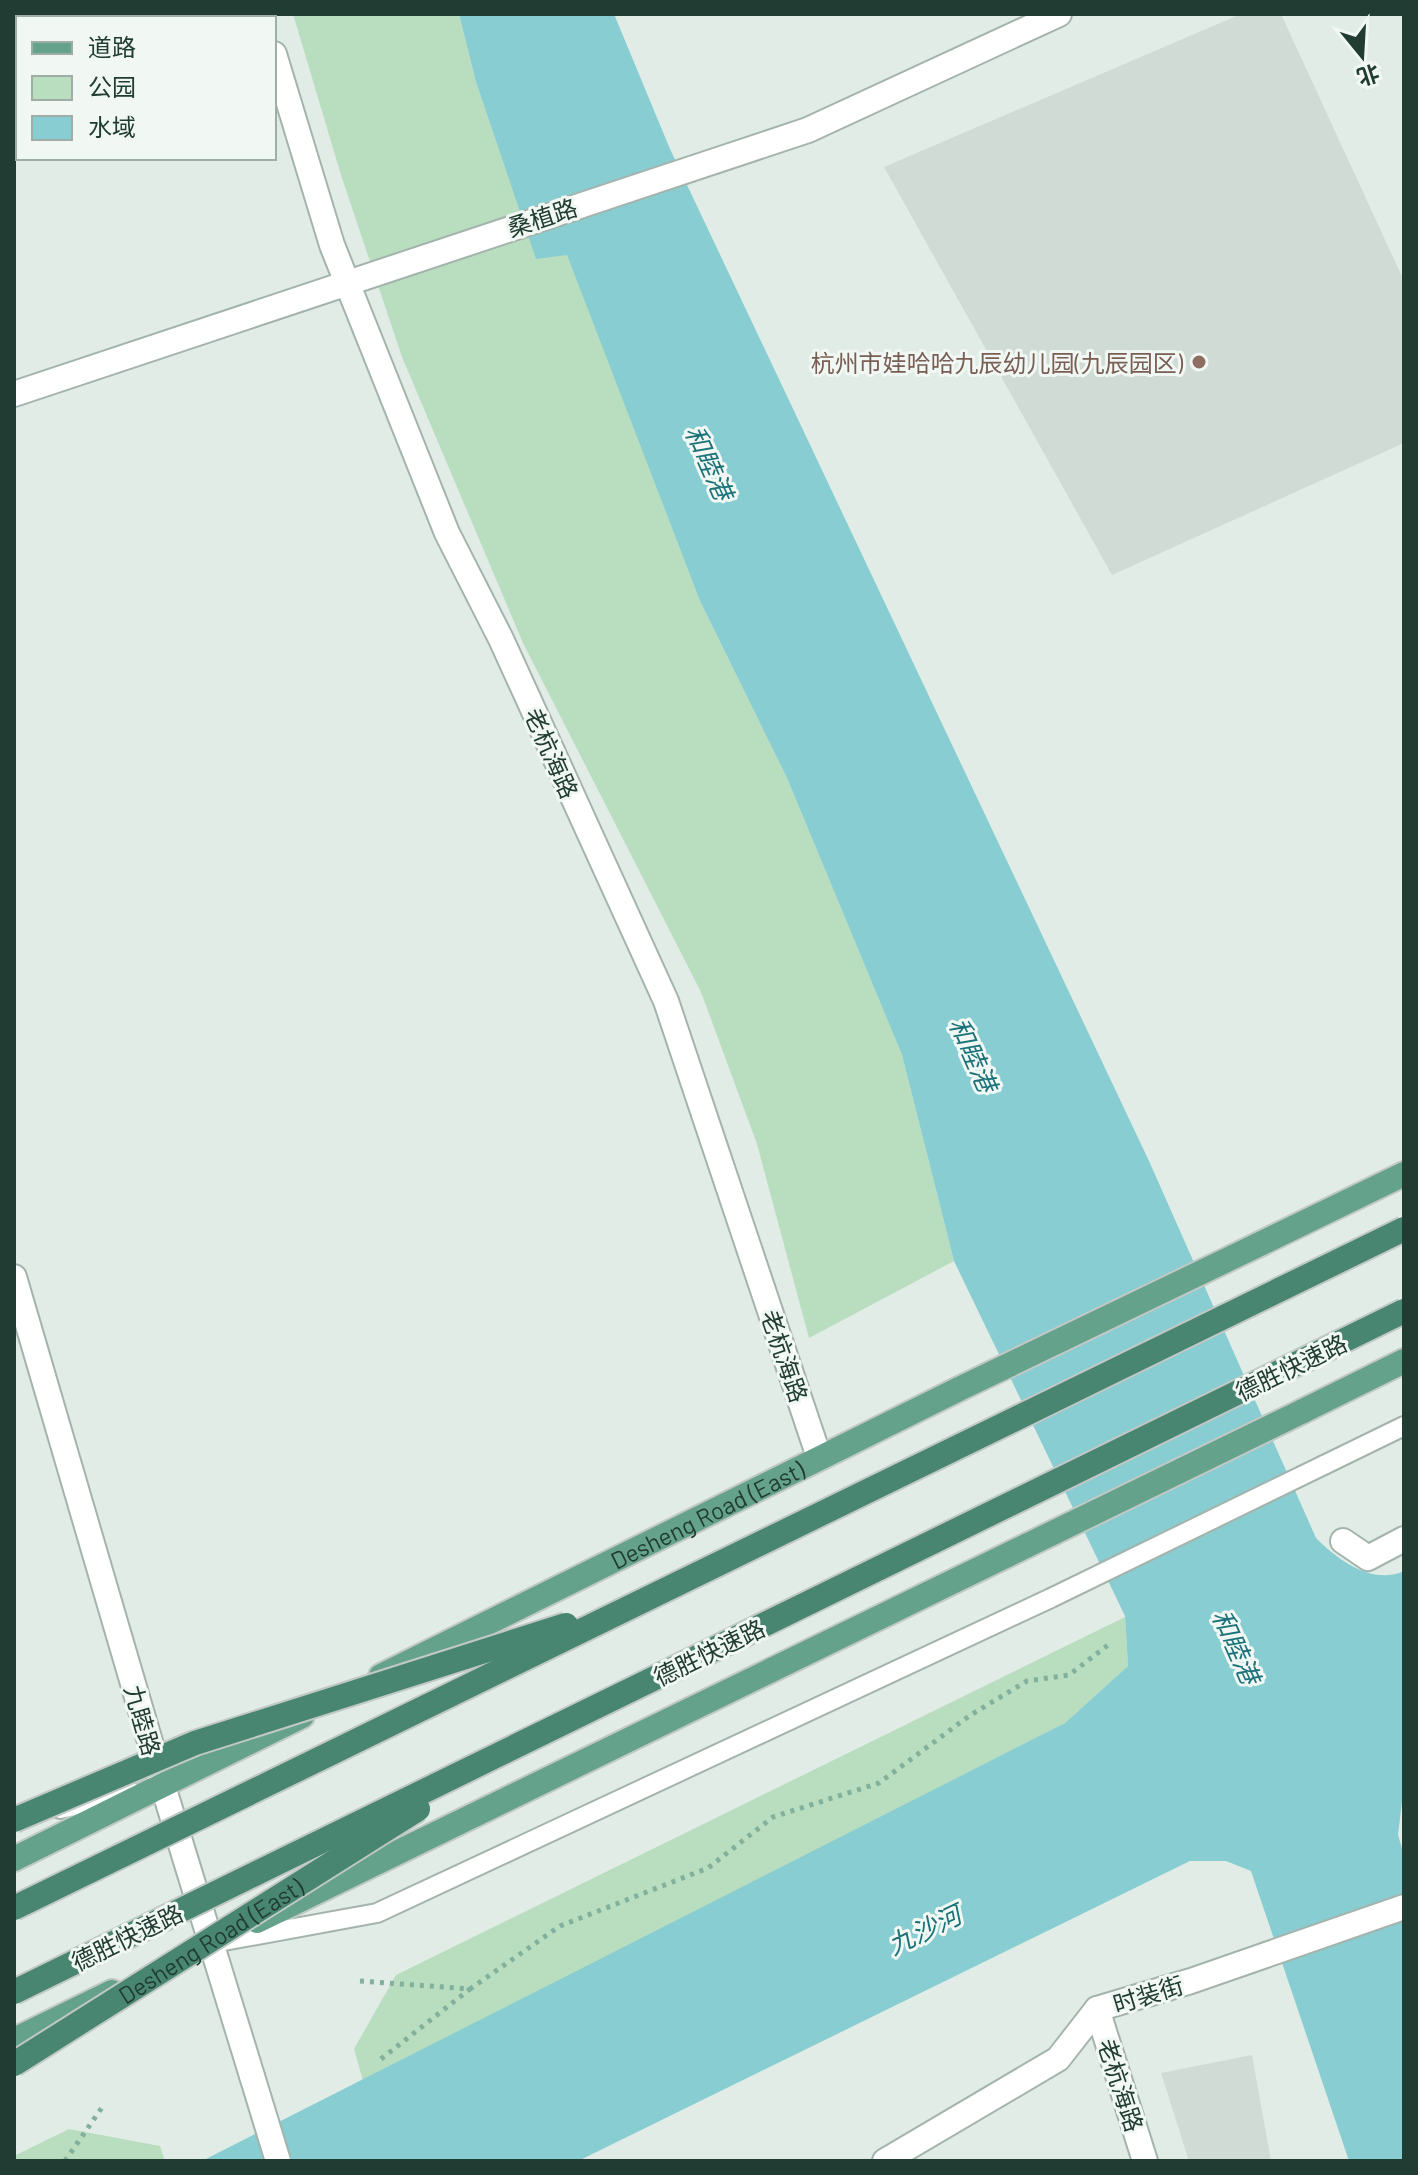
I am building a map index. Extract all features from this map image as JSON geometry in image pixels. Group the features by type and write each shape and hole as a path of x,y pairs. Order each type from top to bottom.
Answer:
{"highway":[{"path":"14,1908 1404,1229"},
{"name":"德胜快速路","path":"14,1992 1404,1311"},
{"path":"14,1819 195,1743 644,1600"},
{"path":"14,2064 522,1744"}],"main road":[{"name":"Desheng Road (East)","path":"14,1859 819,1457 1404,1174"},
{"name":"Desheng Road (East)","path":"14,2040 1404,1361"}],"street":[{"name":"桑植路","path":"14,394 808,130 1059,14"},
{"name":"老杭海路","path":"276,61 332,245 447,533 501,639 666,1001 819,1457"},
{"name":"九睦路","path":"14,1277 163,1786 278,2161"},
{"path":"1343,1541 1368,1558 1404,1539"},
{"name":"时装街","path":"885,2161 1058,2059 1097,2009 1191,1981 1404,1907"},
{"name":"老杭海路","path":"1097,2009 1145,2161"}],"lane":[{"path":"213,1943 377,1913 1051,1598 1404,1426"},
{"path":"14,1819 163,1786"}],"path":[{"path":"381,2059 470,1989 560,1926 708,1868 773,1817 879,1783 969,1716 1027,1681 1069,1675 1112,1642"},
{"path":"360,1981 470,1989"},
{"path":"65,2161 103,2106"}],"shaded area":[{"name":"杭州市娃哈哈九辰幼儿园(九辰园区)","path":"1241,14 1281,14 1404,281 1404,443 1112,575 884,167"},
{"path":"1252,2055 1271,2161 1189,2161 1161,2073"}],"green space":[{"path":"293,14 459,14 476,82 536,258 567,254 700,601 787,778 902,1055 954,1261 809,1338 757,1144 701,992 523,643 402,357 341,175"},
{"path":"1125,1617 1128,1666 1065,1723 363,2081 354,2049 396,1975"},
{"path":"69,2129 160,2146 165,2161 14,2161 14,2156"}],"water":[{"path":"459,14 614,14 670,149 1149,1161 1316,1538 1345,1562 1368,1573 1392,1575 1404,1571 1404,1785 1398,1835 1404,1855 1404,2161 1349,2161 1251,1871 1226,1861 1190,1861 578,2161 202,2161 1065,1723 1128,1666 1125,1616 954,1261 902,1055 787,778 700,601 567,255 536,259 476,82"}],"place":[{"name":"杭州市娃哈哈九辰幼儿园(九辰园区)","path":"1199,362"}],"water label":[{"name":"和睦港","path":"710,462"},
{"name":"和睦港","path":"974,1054"},
{"name":"和睦港","path":"1237,1646"},
{"name":"九沙河","path":"924,1929"}]}
